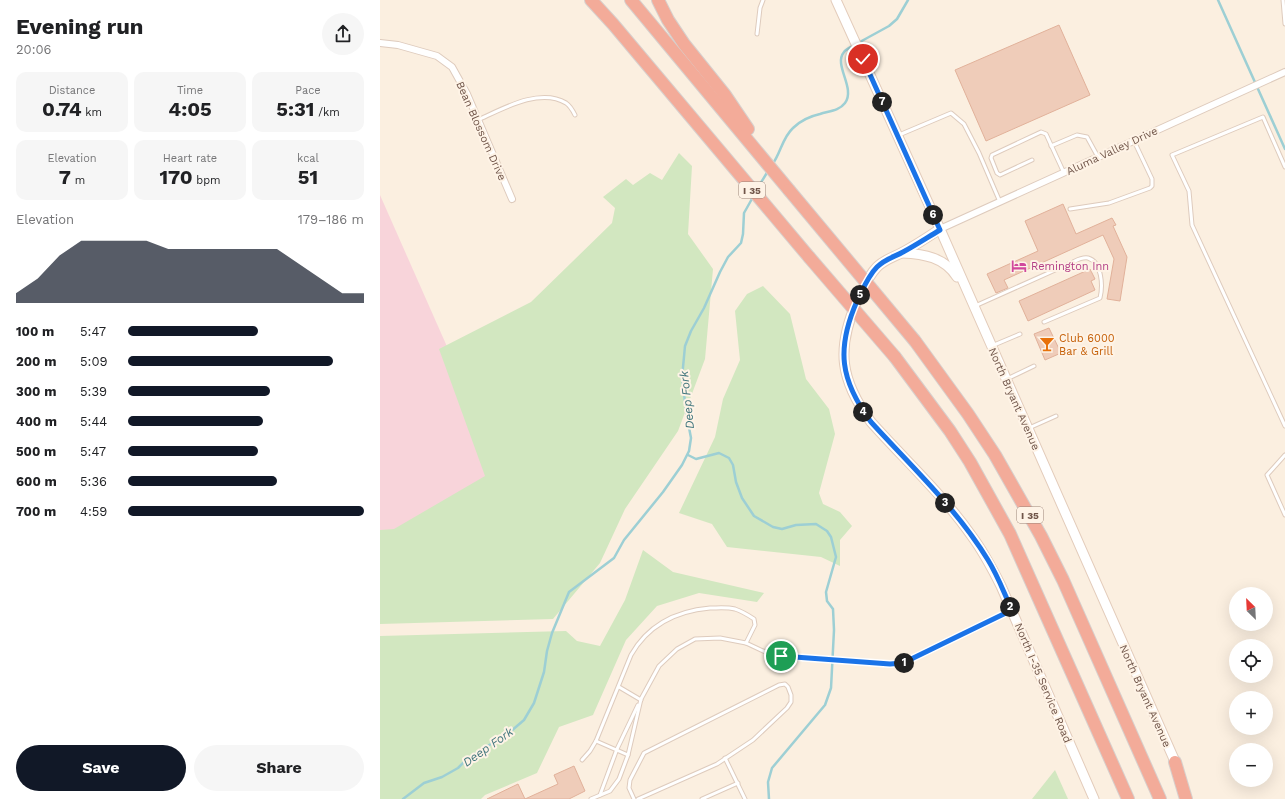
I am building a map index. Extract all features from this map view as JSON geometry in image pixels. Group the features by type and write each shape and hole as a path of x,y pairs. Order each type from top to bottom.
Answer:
{"highway":[{"name":"I 35","path":"590,0 613,24 694,122 895,357 954,437 977,473 1010,534 1128,799"},
{"path":"631,0 721,99"},
{"path":"658,0 668,20 721,99"},
{"name":"I 35","path":"721,99 789,190 914,341 968,414 995,455 1041,536 1063,580 1160,799"},
{"path":"1175,762 1186,799"}],"main road":[{"name":"North Bryant Avenue","path":"838,4 940,230 1192,799"},
{"name":"North I-35 Service Road","path":"940,230 886,260 870,275 850,318 845,334 844,350 847,380 860,407 871,422 952,511 989,561 1012,610 1094,799"},
{"path":"902,252 926,255 942,262 953,272 967,292"}],"street":[{"name":"Bean Blossom Drive","path":"380,43 398,45 437,56 452,67 467,94 512,199"},
{"name":"Aluma Valley Drive","path":"940,230 1285,72"}],"lane":[{"path":"757,34 760,8 763,0"},
{"path":"1283,0 1285,24"},
{"path":"478,120 527,99 550,98 566,103 576,115"},
{"path":"897,136 951,113 964,124 979,153 1000,202"},
{"path":"1285,167 1263,117 1172,155 1189,191 1192,225 1285,426"},
{"path":"1032,160 1000,175 997,173 991,158 992,155 1041,132 1046,134 1064,173"},
{"path":"1051,146 1077,135 1087,137 1098,157"},
{"path":"1070,209 1108,203 1152,186 1152,180 1134,141"},
{"path":"973,306 1072,262 1082,258 1089,258 1096,264 1100,273 1100,298 1044,322"},
{"path":"991,346 1020,334"},
{"path":"1006,379 1034,366"},
{"path":"1027,429 1056,416"},
{"path":"1285,455 1267,475 1285,515"},
{"path":"582,760 596,741 635,648 646,635 659,625 672,617 685,612 703,609 736,609 754,619 755,625 746,643"},
{"path":"599,795 616,749 659,666 677,649 694,640 720,638 746,643 763,651 781,656 890,664 903,663 1012,610"},
{"path":"634,799 629,788 630,780 644,753 779,685 785,684 788,687 791,695 791,702 787,708 753,740 717,764 638,799"},
{"path":"619,686 641,699"},
{"path":"593,798 610,791 619,779 628,755 641,699"},
{"path":"596,741 628,755"},
{"path":"725,758 745,799"},
{"path":"702,799 738,783"}],"shaded area":[{"path":"380,195 544,566 380,616"}],"green space":[{"path":"679,153 692,166 688,234 713,269 705,359 678,431 625,509 600,563 553,619 380,624 380,530 394,529 485,476 439,349 531,302 612,223 615,208 603,197 626,179 633,185 650,173 662,180"},
{"path":"763,286 790,314 806,379 829,409 835,434 819,493 823,504 840,512 852,526 840,540 840,566 821,557 727,547 712,524 679,513 715,437 723,399 740,360 735,311 747,294"},
{"path":"643,550 673,572 764,593 757,602 699,593 657,606 626,640 593,715 559,727 537,773 485,795 481,799 380,799 380,636 566,631 577,641 600,646 625,600"},
{"path":"1055,770 1068,799 1032,799"}],"building":[{"path":"1059,25 1090,95 986,141 955,70"},
{"name":"Remington Inn","path":"1063,204 1076,234 1112,218 1116,225 1113,226 1127,257 1120,301 1107,299 1114,259 1103,235 1004,280 1008,288 996,293 987,274 1038,251 1025,221"},
{"name":"Remington Inn","path":"1090,269 1095,279 1091,281 1095,290 1028,321 1019,301"},
{"name":"Club 6000 Bar & Grill","path":"1049,328 1061,353 1045,360 1034,334"},
{"path":"574,766 585,791 569,799 525,799 558,784 554,775"},
{"path":"518,784 525,799 487,799"}],"waterway":[{"name":"Deep Fork","path":"858,43 889,26 897,19 908,0"},
{"path":"1218,0 1285,149"},
{"name":"Deep Fork","path":"772,165 778,156 786,136 796,125 809,117 843,106 848,97 848,91 842,70 841,57 847,49 854,45"},
{"name":"Deep Fork","path":"757,189 768,171"},
{"name":"Deep Fork","path":"403,799 424,783 442,777 458,768 467,759 510,732 524,720 534,703 544,672 547,651 552,633 569,592 614,558 624,540 663,492 682,465 689,451 691,438 682,378 685,346 728,257 741,243 744,213 753,197"},
{"path":"688,455 696,459 719,453 729,458 733,465 736,482 742,498 754,516 773,527 782,529 796,525 816,524 827,531 831,537 836,557 826,592 827,601 833,609 834,630 831,688 825,705 772,768 768,782 769,799"}],"place":[{"name":"Remington Inn","path":"1019,266"},
{"name":"Club 6000 Bar & Grill","path":"1047,344"}],"route":[{"path":"781,656 890,664 903,663 1012,610 989,561 971,535 952,511 871,422 860,407 847,380 844,364 845,334 861,291 870,275 886,260 940,230 863,59"}]}
